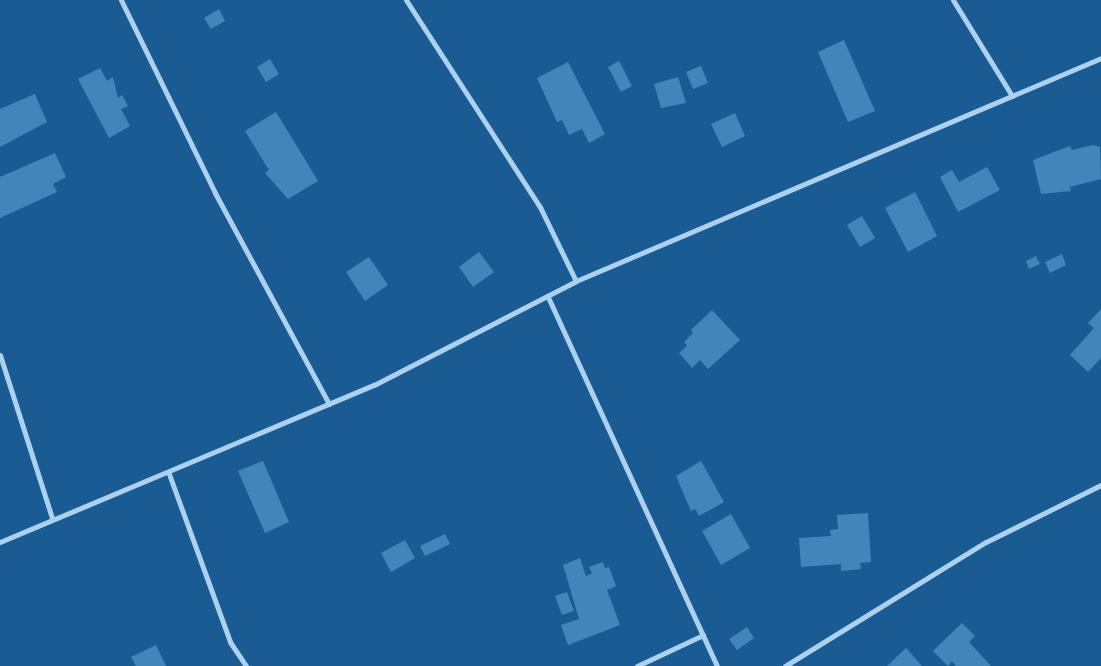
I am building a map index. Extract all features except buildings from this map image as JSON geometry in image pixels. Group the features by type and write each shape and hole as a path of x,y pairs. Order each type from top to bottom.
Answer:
{"street":[{"path":"121,0 214,192 329,404"},
{"path":"406,0 540,207 576,281"},
{"path":"953,0 1012,96"},
{"path":"0,542 52,518 168,474 329,404 548,297 576,281 1101,58"},
{"path":"548,297 717,666"},
{"path":"0,355 52,518"},
{"path":"168,474 230,642 246,666"},
{"path":"785,666 986,542 1101,485"},
{"path":"638,666 703,635"}]}
